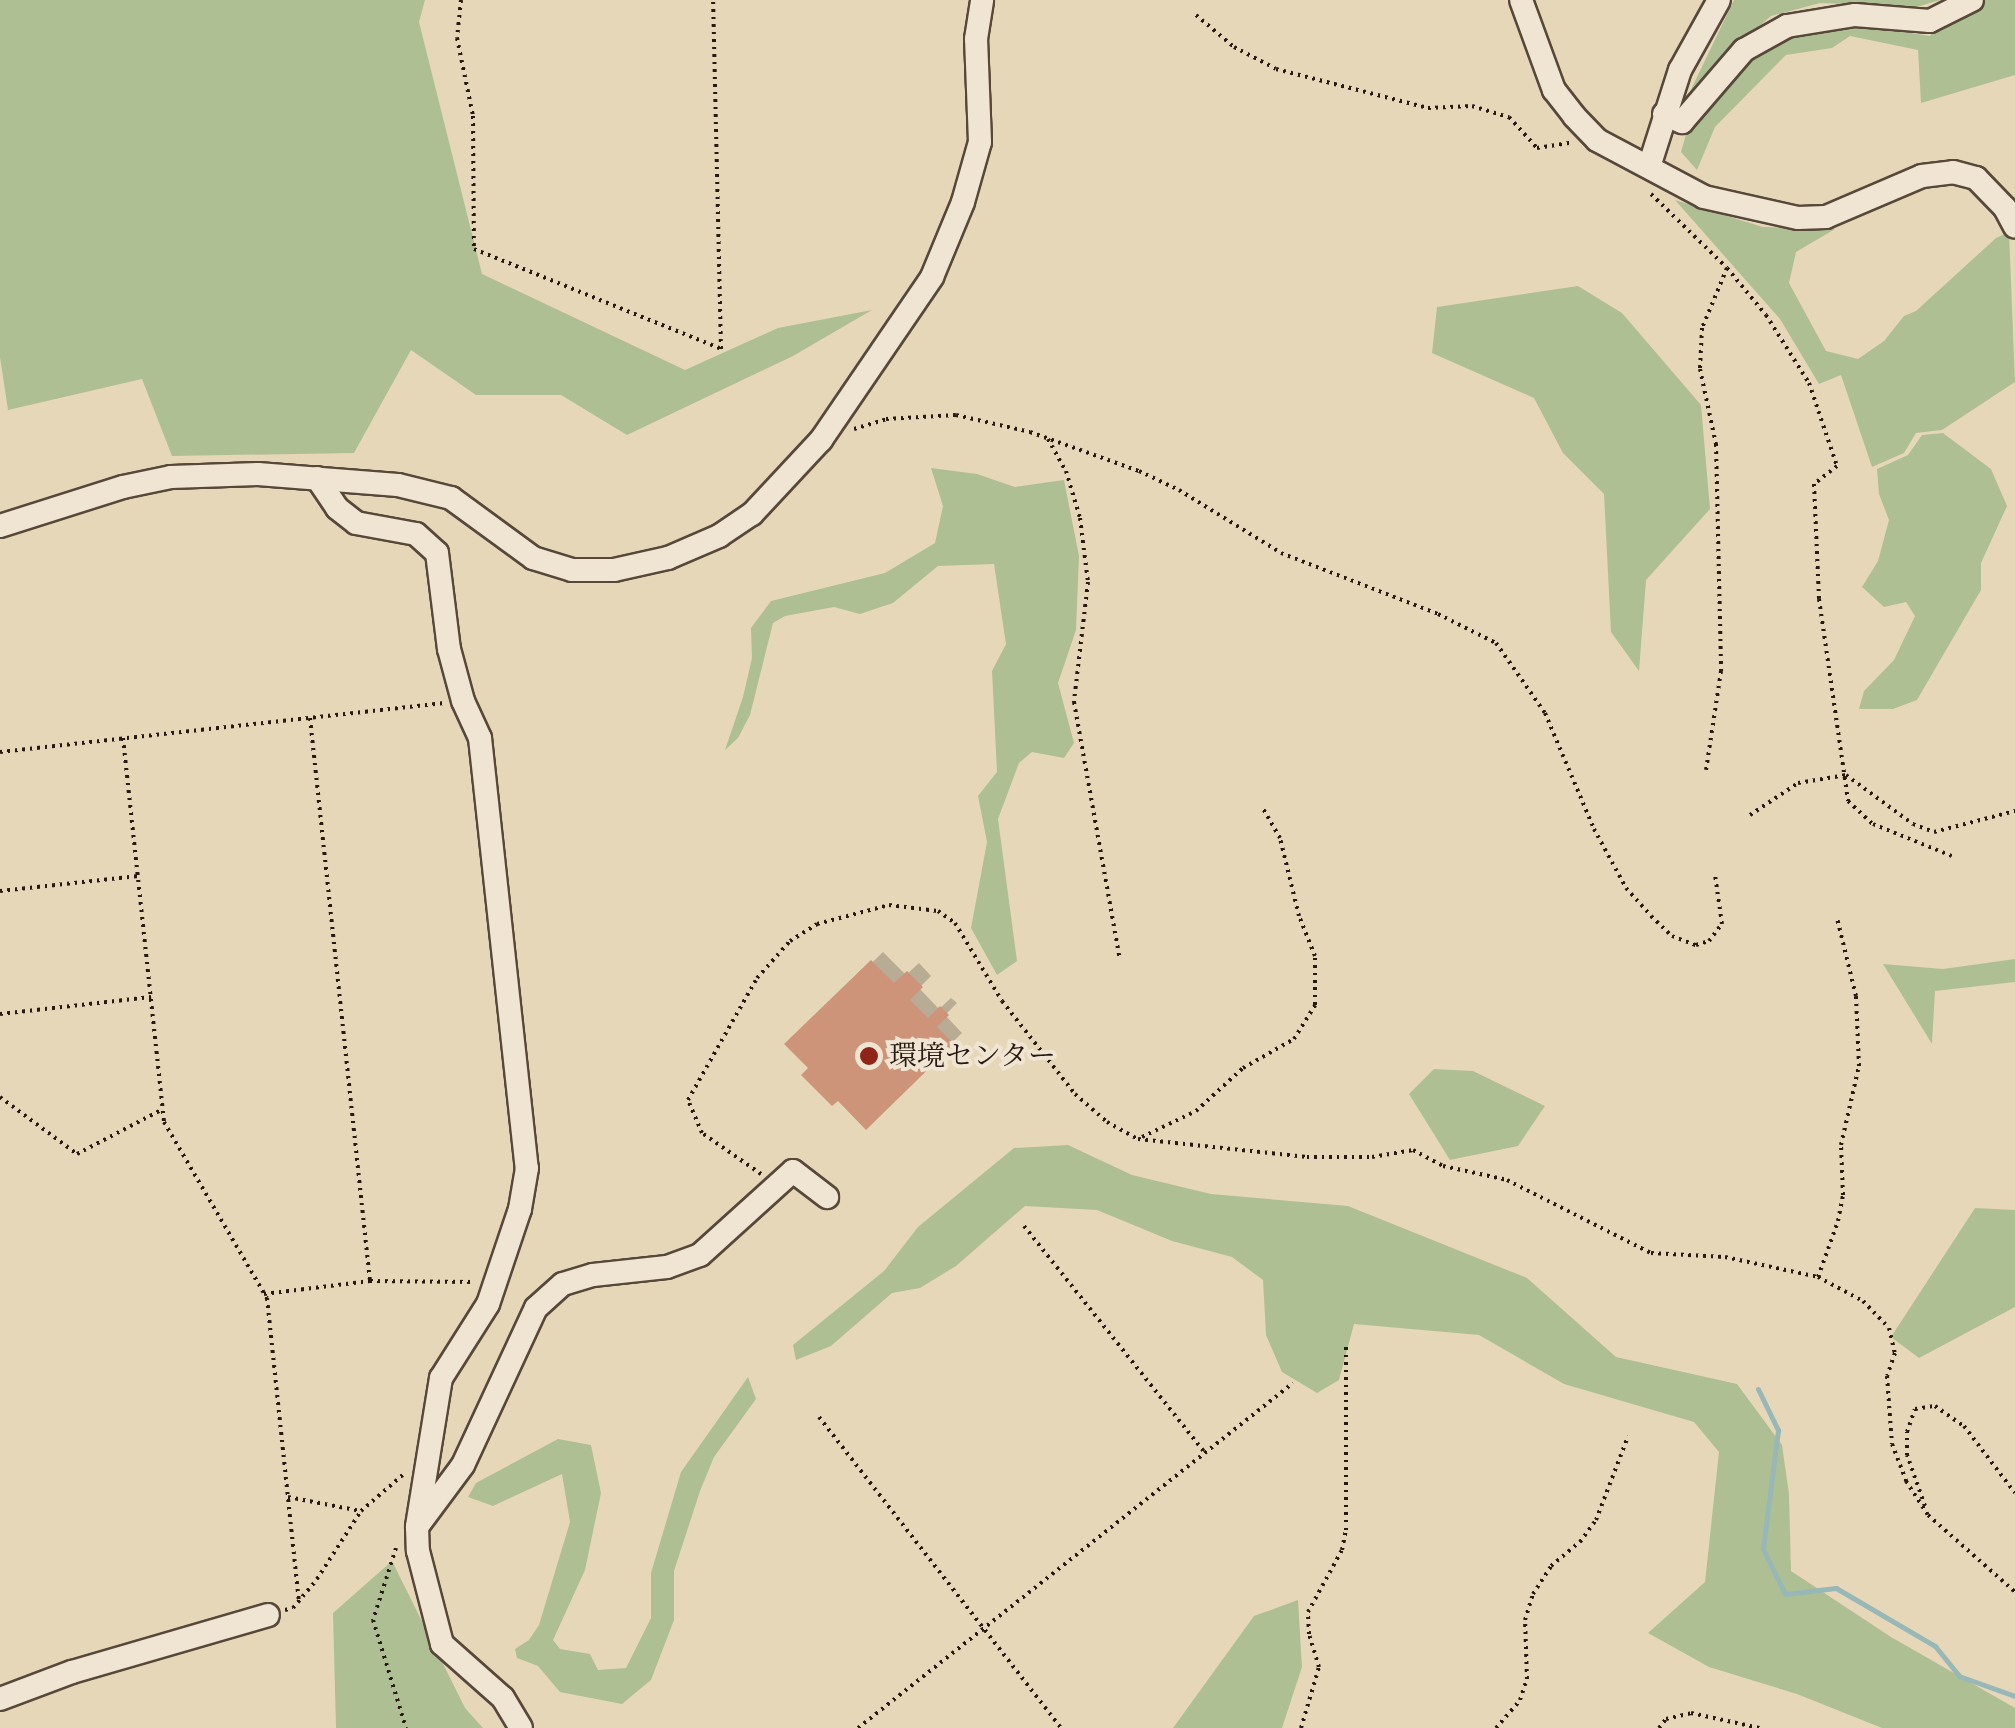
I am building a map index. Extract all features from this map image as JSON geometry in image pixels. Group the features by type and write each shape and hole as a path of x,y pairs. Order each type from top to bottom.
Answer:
{"street":[{"path":"0,525 70,502 172,478 258,474 398,485 450,498 532,558 572,570 614,570 668,558 720,536 752,514 821,440 932,277 964,202 980,142 976,39 982,0"},
{"path":"1521,0 1554,90 1596,140 1642,176 1704,198 1798,218 1826,217 1922,176 1953,172 1976,178 2006,208 2015,227"},
{"path":"1642,176 1680,70 1718,0"},
{"path":"1664,114 1682,122 1744,50 1786,26 1855,15 1930,21 1972,0"},
{"path":"317,478 337,508 356,524 416,534 436,553 449,650 463,701 480,738 527,1168 520,1209 488,1304 440,1378 417,1527 418,1550 442,1644 503,1698 521,1728"},
{"path":"417,1527 463,1465 536,1308 564,1284 593,1275 667,1267 700,1255 793,1171 827,1196"},
{"path":"0,1699 72,1672 268,1615"}],"path":[{"path":"461,0 457,38 473,116 474,248 720,349 713,0"},
{"path":"1196,15 1234,47 1276,69 1428,108 1472,106 1490,111 1509,117 1537,148 1596,140"},
{"path":"1642,176 1766,314 1810,382 1837,466 1814,484 1819,599 1848,800 1873,824 1952,856"},
{"path":"1706,770 1721,671 1716,444 1700,369 1702,328 1727,268"},
{"path":"821,440 886,418 956,415 1048,439 1180,490 1281,553 1438,614 1496,644 1516,668 1560,741 1594,829 1626,888 1672,936 1696,946 1719,933 1722,924 1715,875"},
{"path":"1048,439 1066,472 1080,518 1088,582 1074,702 1120,960"},
{"path":"0,752 463,701"},
{"path":"310,718 370,1281"},
{"path":"123,738 164,1122 264,1294 299,1601 361,1511 427,1453"},
{"path":"1750,815 1798,782 1846,775 1913,824 1934,832 2015,811"},
{"path":"1138,1139 1196,1111 1242,1068 1294,1039 1315,1005 1316,956 1299,916 1286,852 1263,809"},
{"path":"0,891 138,876"},
{"path":"777,1186 702,1133 688,1100 751,987 790,940 817,924 890,906 918,905 938,910 955,923 1002,1001 1075,1094 1107,1122 1138,1139 1307,1157 1372,1157 1413,1150 1444,1166 1507,1180 1651,1253 1725,1257 1818,1276 1863,1301 1890,1328 1895,1353 1887,1376 1892,1444 1906,1481 1928,1515 2015,1592"},
{"path":"1818,1276 1838,1221 1841,1145 1859,1066 1856,996 1837,918"},
{"path":"0,1014 151,997"},
{"path":"0,1097 77,1154 162,1109"},
{"path":"1024,1226 1204,1453"},
{"path":"264,1294 370,1281 496,1282"},
{"path":"1300,1728 1319,1666 1309,1634 1308,1612 1342,1550 1346,1530 1346,1346"},
{"path":"858,1728 1293,1383"},
{"path":"1928,1515 1907,1455 1907,1432 1915,1409 1934,1406 1964,1426 2015,1493"},
{"path":"818,1417 1061,1728"},
{"path":"1496,1728 1520,1700 1528,1679 1526,1620 1533,1594 1551,1566 1580,1542 1596,1520 1628,1436"},
{"path":"288,1497 361,1511"},
{"path":"397,1546 373,1620 406,1728"},
{"path":"1659,1728 1666,1719 1691,1712 1759,1728"}],"green space":[{"path":"0,0 425,0 419,22 482,274 685,370 778,328 872,310 793,356 627,435 561,395 476,395 411,350 354,453 172,456 142,379 8,410 0,357"},
{"path":"1734,0 1940,0 1917,7 1820,3 1771,16 1733,49 1697,98 1686,100"},
{"path":"1954,0 2015,0 2015,75 1921,103 1918,50 1850,36 1832,48 1786,55 1715,127 1697,170 1681,152 1687,131 1748,57 1793,32 1856,24 1930,36"},
{"path":"1675,200 1763,227 1835,229 1796,252 1789,283 1826,351 1858,359 1884,341 1904,316 1916,311 1996,238 2009,232 2015,382 1942,430 1916,433 1904,453 1872,467 1841,375 1819,384 1780,319"},
{"path":"1578,286 1622,313 1701,405 1710,509 1646,580 1639,671 1611,632 1604,494 1563,453 1534,398 1432,353 1437,307"},
{"path":"1943,433 1991,469 2007,506 1981,563 1981,590 1917,700 1893,709 1859,709 1864,691 1894,660 1915,616 1906,602 1884,607 1862,587 1878,561 1889,520 1879,494 1877,469 1908,455 1922,435"},
{"path":"931,468 977,474 1015,487 1064,480 1079,556 1076,630 1058,683 1074,743 1064,758 1032,752 1019,763 998,819 1017,961 997,975 971,928 987,842 978,796 997,772 992,671 1006,644 994,564 938,566 893,603 860,614 834,607 785,616 773,623 750,715 738,738 725,750 752,658 751,628 771,601 885,573 935,543 943,506"},
{"path":"2015,959 2015,982 1935,991 1932,1044 1883,964 1943,969"},
{"path":"1434,1069 1473,1071 1545,1106 1518,1146 1450,1160 1409,1094"},
{"path":"1068,1145 1132,1175 1211,1194 1348,1206 1527,1278 1616,1357 1737,1384 1782,1445 1789,1494 1791,1571 1891,1637 2015,1708 2015,1728 1882,1728 1797,1694 1709,1667 1648,1633 1705,1582 1719,1452 1694,1422 1564,1384 1479,1335 1354,1324 1339,1380 1317,1393 1282,1372 1266,1335 1263,1280 1232,1257 1172,1241 1097,1210 1025,1206 956,1266 920,1288 892,1293 831,1346 796,1360 793,1345 884,1271 918,1227 1014,1148"},
{"path":"1975,1208 2015,1210 2015,1307 1919,1358 1891,1337"},
{"path":"748,1377 756,1399 714,1457 700,1491 674,1571 674,1620 651,1680 622,1704 560,1692 538,1666 517,1658 515,1649 529,1640 539,1625 570,1522 562,1474 493,1506 468,1497 476,1483 558,1439 591,1445 601,1493 585,1570 553,1640 560,1649 590,1654 598,1670 626,1668 651,1618 651,1573 681,1472"},
{"path":"392,1561 465,1708 483,1728 336,1728 333,1613"},
{"path":"1298,1600 1302,1667 1282,1728 1173,1728 1254,1616"}],"building":[{"name":"環境センター","path":"871,960 894,983 907,971 923,987 910,1000 928,1018 940,1006 949,1015 937,1027 954,1044 866,1130 838,1101 832,1106 801,1075 808,1068 784,1044"}],"waterway":[{"path":"1758,1389 1778,1430 1763,1549 1785,1594 1836,1588 1935,1646 1959,1676 2015,1696"}],"place":[{"name":"環境センター","path":"869,1056"}]}
